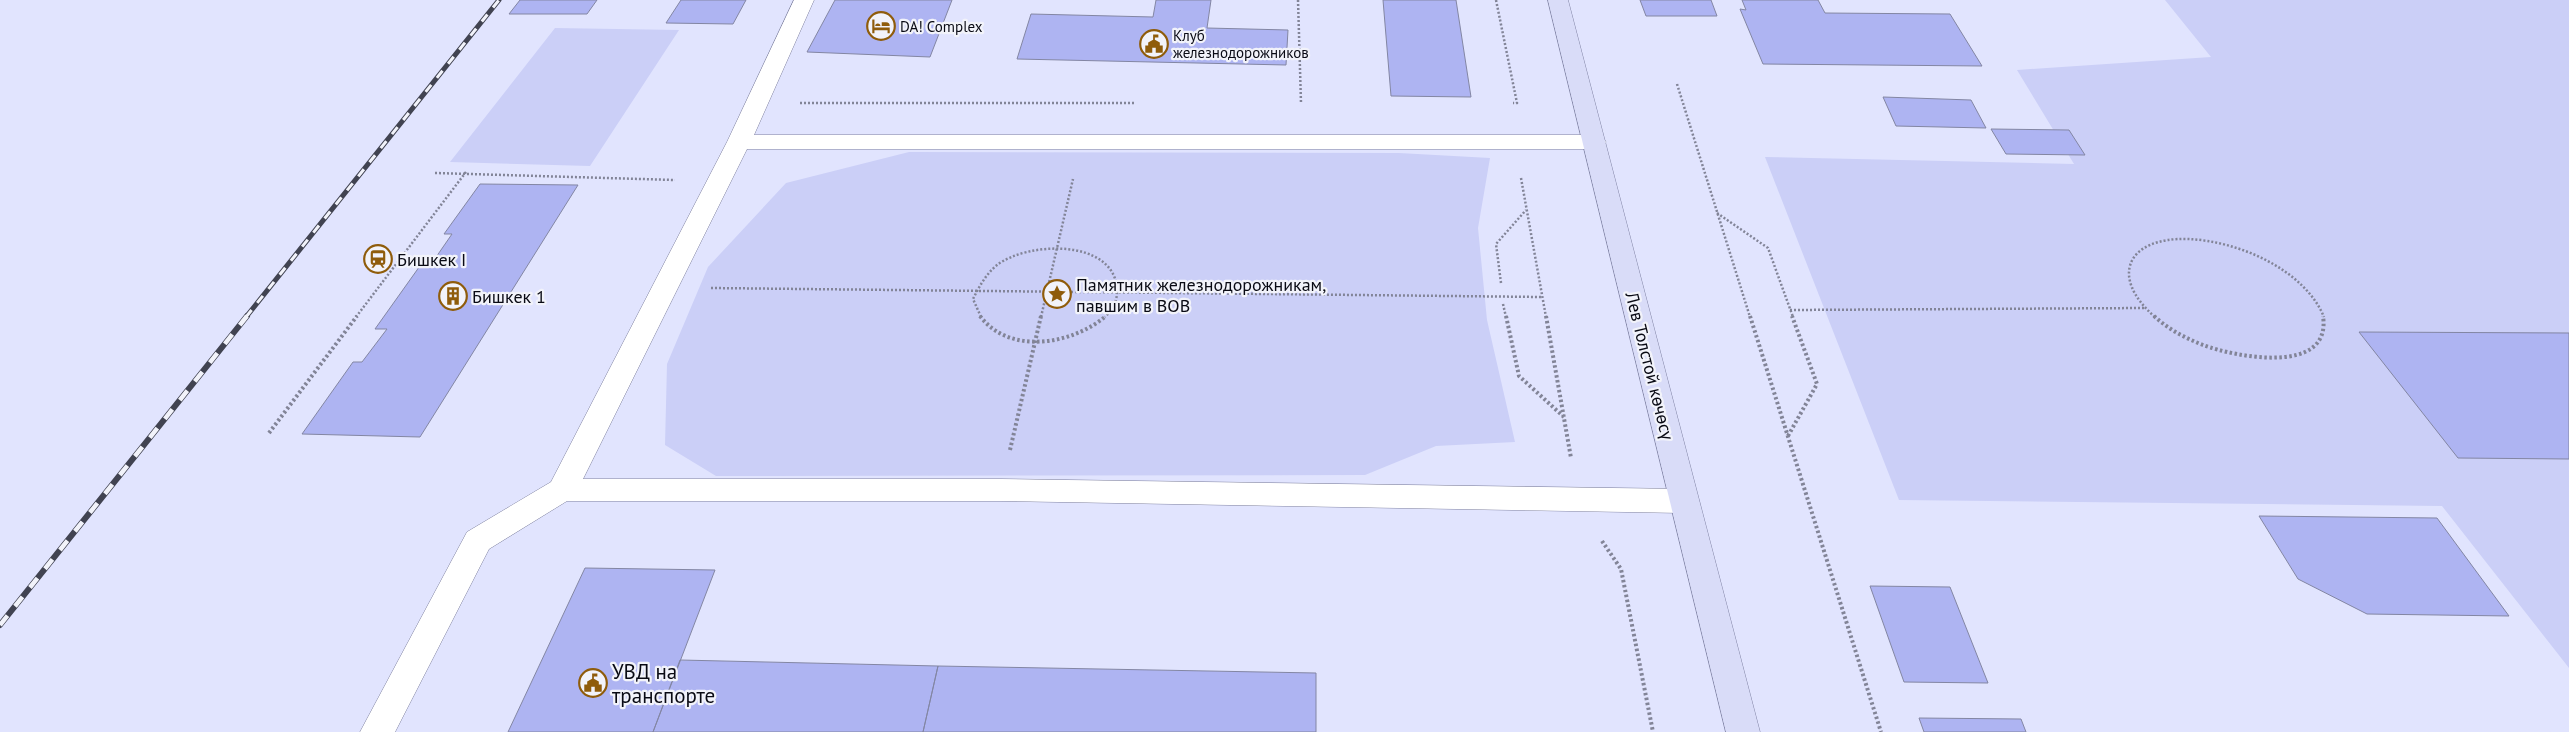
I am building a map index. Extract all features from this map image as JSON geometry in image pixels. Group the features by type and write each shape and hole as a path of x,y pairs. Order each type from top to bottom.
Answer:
{"main road":[{"name":"Лев Толстой көчөсү","path":"1558,0 1683,501 1743,732"}],"street":[{"path":"562,490 739,142 804,0"},
{"path":"739,142 1594,142"},
{"path":"377,732 478,541 562,490 1001,490 1683,501"}],"path":[{"path":"1298,0 1301,104"},
{"path":"1496,0 1516,103"},
{"path":"1677,84 1881,732"},
{"path":"1001,490 1082,142"},
{"path":"434,173 466,172 598,178"},
{"path":"269,433 466,172"},
{"path":"1520,177 1571,461"},
{"path":"1501,283 1496,244 1526,210"},
{"path":"1717,213 1768,248 1818,384 1788,436"},
{"path":"1790,310 2145,308 2168,327 2198,343 2241,355 2266,358 2295,356 2316,346 2326,331 2324,313 2312,293 2288,272 2257,256 2231,247 2188,240 2160,242 2138,252 2128,267 2130,286 2145,308"},
{"path":"1057,248 1089,254 1102,261 1112,271 1117,282 1117,300 1099,322 1082,332 1060,339 1035,342 1014,339 994,331 981,319 974,298 985,276 998,264 1015,255 1035,249 1057,248"},
{"path":"665,287 1542,297"},
{"path":"1503,304 1519,376 1564,418"},
{"path":"1596,532 1621,569 1653,732"}],"shaded area":[{"path":"2165,0 2569,0 2569,668 2442,506 1899,500 1765,157 2074,164 2017,70 2211,57"},
{"path":"555,28 679,30 590,166 450,162"},
{"path":"909,152 1399,153 1490,158 1478,228 1487,320 1515,442 1436,446 1365,475 716,476 665,445 667,364 708,267 786,183"}],"building":[{"path":"520,0 597,0 587,14 509,14"},
{"path":"681,0 746,0 733,24 666,23"},
{"name":"DA! Complex","path":"835,0 952,0 930,57 807,52"},
{"name":"Клуб железнодорожников","path":"1156,0 1211,0 1207,28 1288,30 1286,65 1017,59 1031,14 1153,17"},
{"path":"1383,0 1456,0 1471,97 1391,96"},
{"path":"1640,0 1711,0 1717,16 1646,16"},
{"path":"1742,0 1818,0 1825,13 1950,14 1982,66 1763,64 1740,9 1746,10"},
{"path":"1883,97 1971,100 1986,128 1896,126"},
{"path":"1991,129 2069,130 2085,155 2006,154"},
{"name":"Бишкек 1","path":"480,184 578,185 420,437 302,434 353,362 362,362 387,329 375,329 422,263 432,263 452,234 444,234"},
{"path":"2359,332 2569,333 2569,459 2458,458"},
{"path":"2259,516 2437,518 2509,616 2367,614 2298,579"},
{"path":"585,568 715,570 653,732 508,732"},
{"path":"1870,586 1950,587 1988,683 1904,682"},
{"path":"680,660 938,666 923,732 653,732"},
{"path":"938,666 1316,673 1316,732 923,732"},
{"path":"1919,718 2021,719 2026,732 1924,732"}],"railway":[{"path":"246,317 499,0"},
{"path":"0,625 247,316"}],"place":[{"name":"DA! Complex","path":"881,26"},
{"name":"Клуб железнодорожников","path":"1154,44"},
{"name":"Бишкек I","path":"378,259"},
{"name":"Памятник железнодорожникам, павшим в ВОВ","path":"1057,294"},
{"name":"Бишкек 1","path":"453,296"},
{"name":"УВД на транспорте","path":"593,683"}]}
